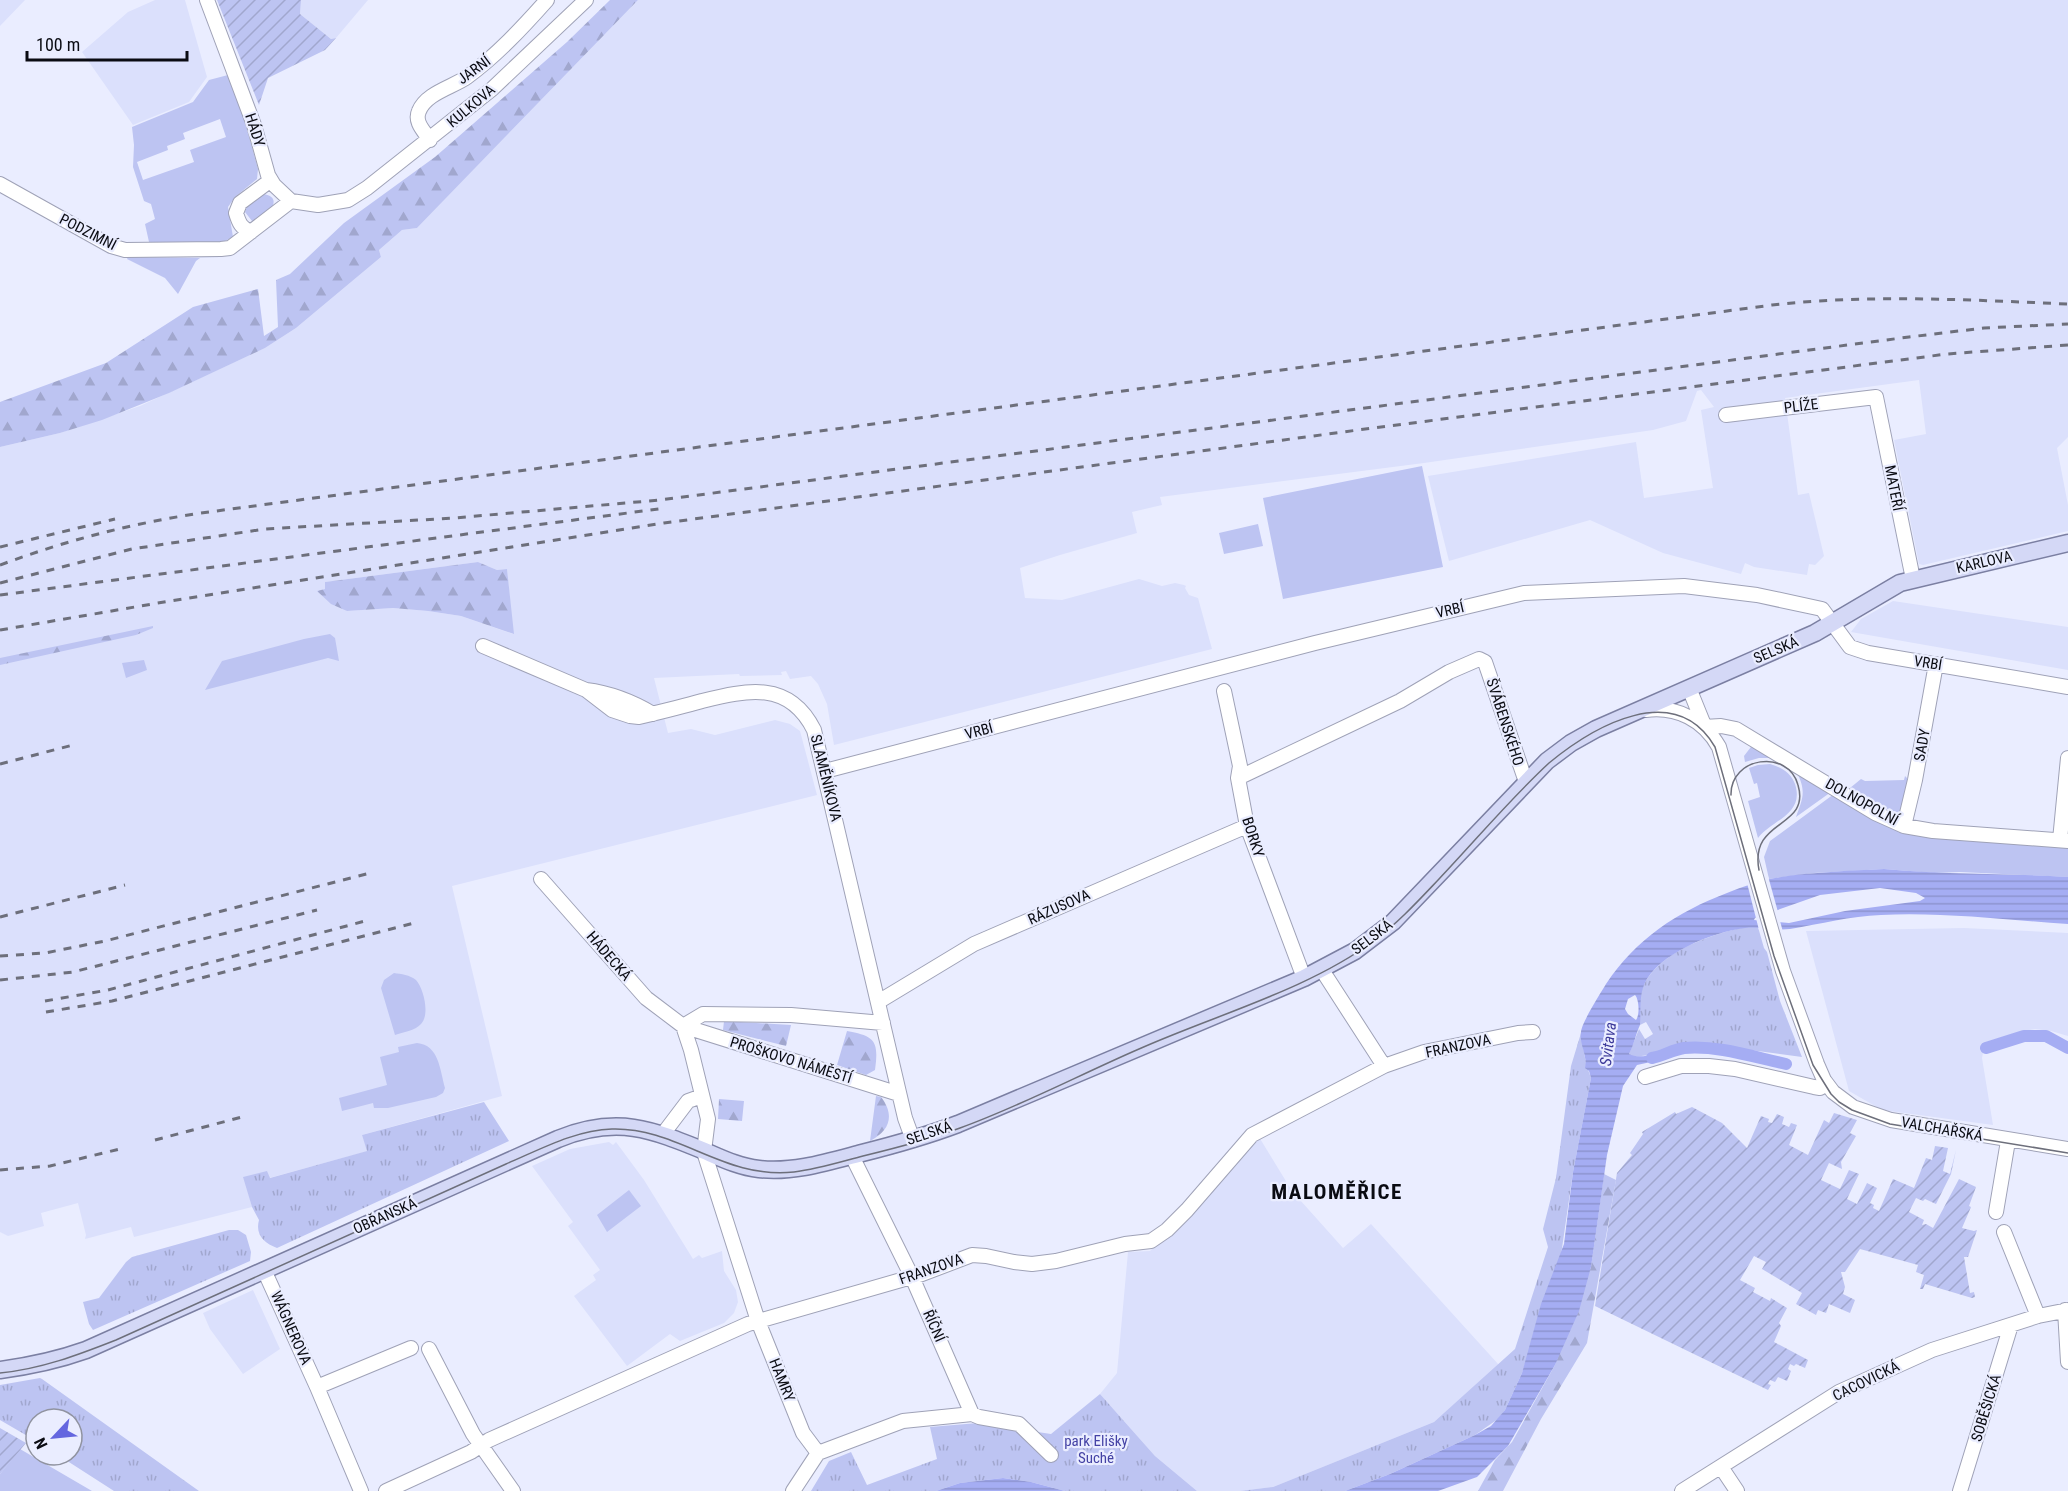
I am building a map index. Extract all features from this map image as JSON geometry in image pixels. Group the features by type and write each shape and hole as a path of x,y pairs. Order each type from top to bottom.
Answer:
{"main road":[{"name":"KARLOVA","path":"1906,581 2068,543"},
{"name":"SELSKÁ","path":"775,1170 818,1164 913,1140 1027,1095 1304,978 1326,976 1393,922 1526,782 1547,761 1571,743 1604,725 1815,633 1906,581"},
{"name":"OBŘANSKÁ","path":"0,1370 28,1366 86,1350 570,1134 611,1125 647,1129 734,1163 756,1169 775,1170"}],"street":[{"name":"HÁDY","path":"207,0 254,125 271,180 291,201"},
{"name":"JARNÍ","path":"430,140 418,120 423,104 467,77 492,57 548,0"},
{"name":"KULKOVA","path":"291,201 318,205 348,200 367,188 492,89 586,0"},
{"path":"251,232 243,229 236,213 240,203 271,180"},
{"name":"PODZIMNÍ","path":"0,184 118,249 221,249 237,244 291,201"},
{"name":"PLÍŽE","path":"1726,415 1876,397"},
{"name":"MATEŘÍ","path":"1876,397 1906,581"},
{"name":"VRBÍ","path":"825,771 1336,637 1532,592 1694,586 1757,596 1822,609 1850,646 1868,653 2068,687"},
{"name":"SLAMĚNÍKOVA","path":"483,645 586,690 602,692 641,706 653,714 738,692 759,691 774,694 795,704 814,730 878,1002"},
{"name":"ŠVÁBENSKÉHO","path":"1238,778 1479,659 1485,662 1526,782"},
{"name":"SADY","path":"1904,826 1915,780 1936,664"},
{"name":"DOLNOPOLNÍ","path":"1689,688 1704,727"},
{"name":"BORKY","path":"1224,691 1239,766 1238,778 1247,826 1304,978"},
{"name":"DOLNOPOLNÍ","path":"1641,710 1658,709 1679,712 1694,719 1716,741 1723,756 1775,945"},
{"name":"DOLNOPOLNÍ","path":"1704,727 1720,726 1736,729 1875,813 1904,826 1933,831 2064,841"},
{"path":"2064,841 2068,758"},
{"name":"RÁZUSOVA","path":"878,1002 974,945 1247,826"},
{"name":"HÁDECKÁ","path":"541,879 646,998 682,1026"},
{"name":"VALCHAŘSKÁ","path":"1775,945 1791,998 1817,1064 1827,1084 1842,1100 1871,1114 1928,1127 2068,1149"},
{"path":"1326,976 1384,1066"},
{"path":"878,1002 905,1118 913,1140"},
{"name":"PROŠKOVO NÁMĚSTÍ","path":"682,1026 703,1014 792,1015 883,1023"},
{"path":"682,1026 691,1050 708,1119 704,1151"},
{"name":"PROŠKOVO NÁMĚSTÍ","path":"682,1026 899,1094"},
{"name":"FRANZOVA","path":"481,1446 489,1440 662,1364 709,1340 758,1321 912,1277 972,1255 1032,1264 1056,1262 1125,1244 1151,1240 1158,1237 1187,1210 1252,1135 1384,1066 1424,1052 1533,1032"},
{"path":"1645,1077 1681,1066 1695,1065 1735,1069 1814,1088 1827,1084"},
{"path":"663,1134 688,1101 702,1096"},
{"path":"1996,1212 2008,1141"},
{"name":"HAMRY","path":"704,1151 758,1321 803,1432 818,1453"},
{"name":"ŘÍČNÍ","path":"852,1156 912,1277 972,1414"},
{"path":"2004,1232 2038,1316"},
{"name":"WÁGNEROVA","path":"264,1270 361,1491"},
{"path":"2067,1310 2068,1362"},
{"name":"CACOVICKÁ","path":"1682,1491 1839,1392 1932,1350 2038,1316 2067,1310"},
{"name":"SOBĚŠICKÁ","path":"1960,1491 2011,1325"},
{"path":"317,1387 411,1348"},
{"path":"429,1349 473,1434 513,1491"},
{"path":"793,1491 818,1453 903,1421 972,1414 979,1418 1019,1424 1051,1455"},
{"path":"386,1491 481,1446"},
{"path":"1721,1467 1737,1491"}],"shaded area":[{"path":"0,0 25,0 0,26"},
{"path":"155,0 185,0 207,77 189,102 133,125 82,52 128,12"},
{"path":"301,0 368,0 336,38 331,39 300,14"},
{"path":"638,0 2068,0 2068,437 2057,448 2068,505 2068,531 1923,565 1919,564 1894,440 1926,434 1919,380 1785,398 1798,495 1809,493 1824,556 1815,565 1809,564 1807,575 1754,567 1745,563 1741,574 1663,553 1590,520 1449,561 1428,476 1636,442 1644,498 1713,488 1701,410 1714,407 1701,390 1697,391 1686,421 1653,430 1424,463 1160,497 1162,505 1132,512 1137,533 1020,568 1025,598 1062,600 1139,579 1162,586 1175,583 1184,585 1189,595 1198,598 1212,649 834,745 827,704 818,684 811,676 790,679 786,671 781,672 782,675 740,676 739,674 654,678 668,733 691,729 715,735 775,720 790,724 800,731 817,795 452,886 502,1096 362,1135 368,1151 269,1178 244,1177 252,1207 134,1237 131,1227 85,1239 78,1203 41,1213 44,1226 8,1236 0,1232 0,447 60,433 140,406 265,348 296,328 381,257 379,250 402,230 417,228","holes":["478,562 497,570 507,569 513,634 461,616 428,611 393,608 347,611 318,591 326,589 325,582"]},
{"path":"1893,601 2068,627 2068,670 1851,632 1861,619"},
{"path":"1964,928 2068,933 2068,1036 2035,1029 1985,1042 1982,1058 1993,1125 1882,1110 1849,1091 1806,931"},
{"path":"1259,1137 1292,1191 1343,1248 1371,1224 1499,1365 1434,1422 1273,1487 1240,1491 1197,1491 1155,1456 1100,1394 1117,1373 1128,1252 1150,1251 1203,1200"},
{"path":"609,1142 613,1145 616,1142 644,1180 693,1259 699,1255 702,1258 722,1251 724,1271 736,1290 738,1302 734,1313 724,1323 680,1341 670,1334 627,1366 574,1296 596,1280 593,1275 600,1270 568,1226 573,1222 532,1166 570,1149"},
{"path":"253,1290 280,1349 243,1374 210,1329 203,1313"}],"green space":[{"path":"217,0 301,0 300,14 331,39 336,38 325,50 268,78 259,105"},
{"path":"610,0 638,0 417,228 402,230 379,250 381,257 296,328 265,348 169,393 102,420 60,433 0,447 0,402 106,363 193,307 258,289 264,336 278,327 276,280 290,274 344,223 435,157 567,42"},
{"path":"228,75 242,111 258,169 257,179 235,197 228,207 233,237 223,242 149,242 145,224 155,219 151,204 144,201 133,167 132,127 193,102 209,80","holes":["220,119 226,137 190,150 194,162 143,180 137,162 168,150 167,146 185,139 183,133"]},
{"path":"262,194 273,199 274,203 268,213 252,221 245,212 247,206"},
{"path":"128,257 225,258 200,258 196,261 178,294 165,278 127,259"},
{"path":"1422,466 1443,567 1283,599 1263,498"},
{"path":"1258,524 1263,546 1224,554 1219,533"},
{"path":"478,562 497,570 507,569 514,634 461,616 428,611 393,608 347,611 331,604 317,591 325,589 325,582"},
{"path":"153,626 136,635 0,665 0,658"},
{"path":"330,634 335,638 339,661 328,658 205,690 222,661"},
{"path":"144,660 147,670 126,678 122,663"},
{"path":"1754,743 1772,758 1759,758 1745,762 1744,756"},
{"path":"1770,764 1782,769 1791,777 1797,794 1795,803 1786,816 1758,838 1748,801 1760,797 1757,783 1754,784 1749,768"},
{"path":"1797,773 1831,792 1796,817 1803,791"},
{"path":"1905,776 1910,781 1901,816 1898,818 1898,813 1880,806 1850,788 1861,779 1865,781 1904,780"},
{"path":"1834,794 1871,817 2068,845 2068,877 1934,873 1884,869 1814,873 1769,879 1764,857 1770,841"},
{"path":"1746,927 1758,927 1780,1001 1802,1057 1713,1045 1682,1044 1658,1054 1633,1057 1629,1054 1639,1029 1645,1039 1653,1034 1646,1022 1640,1025 1640,997 1645,982 1655,969 1682,949 1699,941"},
{"path":"394,973 416,980 425,1008 424,1020 421,1024 412,1030 395,1035 381,988 384,980"},
{"path":"724,1021 791,1025 786,1046 723,1030"},
{"path":"847,1031 864,1035 873,1042 876,1052 875,1070 866,1075 837,1065"},
{"path":"1581,1033 1586,1064 1591,1078 1573,1172 1561,1255 1522,1373 1505,1410 1498,1419 1475,1435 1390,1474 1345,1491 1240,1491 1273,1487 1434,1422 1515,1349 1548,1247 1543,1229 1556,1178 1571,1066"},
{"path":"417,1043 430,1048 434,1053 440,1066 445,1088 443,1093 436,1097 388,1108 374,1108 373,1103 342,1111 339,1098 387,1085 380,1057 399,1052 398,1047"},
{"path":"876,1096 881,1097 889,1116 886,1127 870,1141"},
{"path":"719,1099 744,1101 742,1121 718,1119"},
{"path":"484,1102 509,1141 277,1248 262,1238 258,1230 259,1220 252,1207 243,1177 267,1171 270,1178 367,1151 362,1135"},
{"path":"1692,1107 1722,1123 1747,1148 1761,1116 1772,1123 1777,1114 1784,1117 1782,1124 1789,1127 1791,1123 1797,1125 1789,1145 1808,1155 1824,1120 1829,1123 1834,1113 1857,1120 1850,1133 1856,1136 1841,1162 1842,1169 1829,1163 1821,1180 1840,1189 1849,1170 1859,1174 1847,1199 1857,1204 1867,1183 1877,1188 1870,1203 1879,1211 1893,1179 1914,1188 1926,1158 1932,1160 1935,1146 1948,1148 1943,1171 1950,1174 1956,1150 1951,1174 1936,1204 1916,1198 1909,1212 1924,1220 1922,1225 1926,1224 1933,1228 1959,1179 1976,1187 1962,1228 1977,1230 1968,1257 1964,1257 1970,1293 1974,1292 1975,1297 1925,1284 1923,1289 1920,1289 1924,1275 1916,1272 1918,1265 1860,1249 1845,1272 1841,1272 1845,1287 1843,1294 1855,1300 1850,1313 1829,1304 1826,1313 1818,1310 1816,1315 1796,1304 1802,1293 1762,1269 1766,1262 1754,1256 1740,1280 1755,1288 1753,1292 1770,1301 1771,1298 1787,1308 1779,1323 1781,1326 1774,1342 1808,1360 1805,1368 1790,1364 1788,1369 1791,1371 1787,1381 1778,1377 1775,1382 1770,1380 1768,1384 1771,1385 1768,1390 1595,1306 1617,1173 1632,1155 1630,1153 1643,1134 1642,1132 1675,1112 1676,1114"},
{"path":"1604,1174 1616,1180 1587,1343 1541,1419 1503,1491 1478,1491 1495,1460 1512,1442 1555,1365 1591,1267"},
{"path":"629,1190 641,1206 607,1232 597,1215"},
{"path":"229,1230 238,1230 246,1235 251,1252 250,1261 93,1330 83,1302 99,1298 132,1257"},
{"path":"40,1378 81,1407 24,1407 24,1434 0,1420 0,1385"},
{"name":"park Elišky Suché","path":"1100,1394 1155,1456 1197,1491 1065,1491 1031,1482 1003,1478 960,1483 936,1491 811,1491 829,1461 851,1452 867,1485 937,1459 930,1427 978,1423 1051,1434"},
{"path":"84,1409 199,1491 114,1491 77,1467 84,1467"},
{"path":"0,1428 24,1442 24,1445 0,1474"},
{"path":"20,1449 24,1451 24,1467 51,1467 92,1491 0,1491 0,1474"}],"water":[{"name":"Svitava","path":"1884,869 2068,877 2068,924 1951,915 1869,916 1790,929 1732,930 1687,946 1673,954 1651,974 1644,985 1640,1025 1629,1054 1647,1056 1665,1050 1667,1055 1660,1060 1637,1065 1623,1086 1607,1155 1591,1267 1579,1311 1555,1365 1508,1446 1477,1477 1438,1491 1345,1491 1390,1474 1475,1435 1491,1426 1505,1410 1522,1373 1541,1304 1564,1244 1573,1172 1591,1078 1589,1071 1585,1068 1582,1027 1606,984 1618,968 1644,940 1675,918 1756,882 1816,873","holes":["1880,888 1916,893 1925,898 1920,901 1845,911 1789,923 1754,920 1820,895","1635,995 1638,1007 1636,1020 1625,1009 1628,999"]},
{"path":"1003,1478 1031,1482 1065,1491 936,1491 960,1483"}],"pier":[{"path":"1768,876 1778,912 1761,919 1780,921 1783,932 1759,930 1747,883"}],"waterway":[{"path":"1986,1048 2024,1036 2046,1036 2068,1048"},
{"path":"1652,1058 1684,1048 1710,1048 1786,1064"}],"tram line":[{"path":"0,1373 45,1365 116,1340 531,1153 584,1133 612,1129 636,1131 658,1136 745,1168 769,1172 794,1172 912,1144 983,1119 1139,1049 1260,1001 1349,958 1384,933 1408,911 1549,763 1588,735 1611,724 1634,716 1657,712 1679,716 1698,727 1715,747 1774,956 1813,1065 1831,1094 1852,1110 1890,1124 2068,1153"},
{"path":"1731,795 1733,782 1740,772 1749,765 1760,762 1772,762 1783,766 1792,773 1798,785 1800,799 1796,810 1763,841 1758,853 1759,870"}],"railway":[{"path":"0,565 99,534 201,513 1772,305 1883,299 2068,304"},
{"path":"0,583 132,549 265,529 454,518 660,500 1909,337 1984,328 2068,324"},
{"path":"0,630 664,523 1947,354 2068,345"},
{"path":"0,595 666,508"},
{"path":"0,547 115,519"},
{"path":"0,764 73,745"},
{"path":"0,956 45,953 105,941 374,872"},
{"path":"0,917 125,885"},
{"path":"0,980 73,972 317,910"},
{"path":"45,1001 108,990 365,921"},
{"path":"46,1012 112,1001 414,923"},
{"path":"155,1140 242,1117"},
{"path":"0,1170 50,1166 124,1148"}],"district":[{"name":"MALOMĚŘICE","path":"1337,1192"}]}
